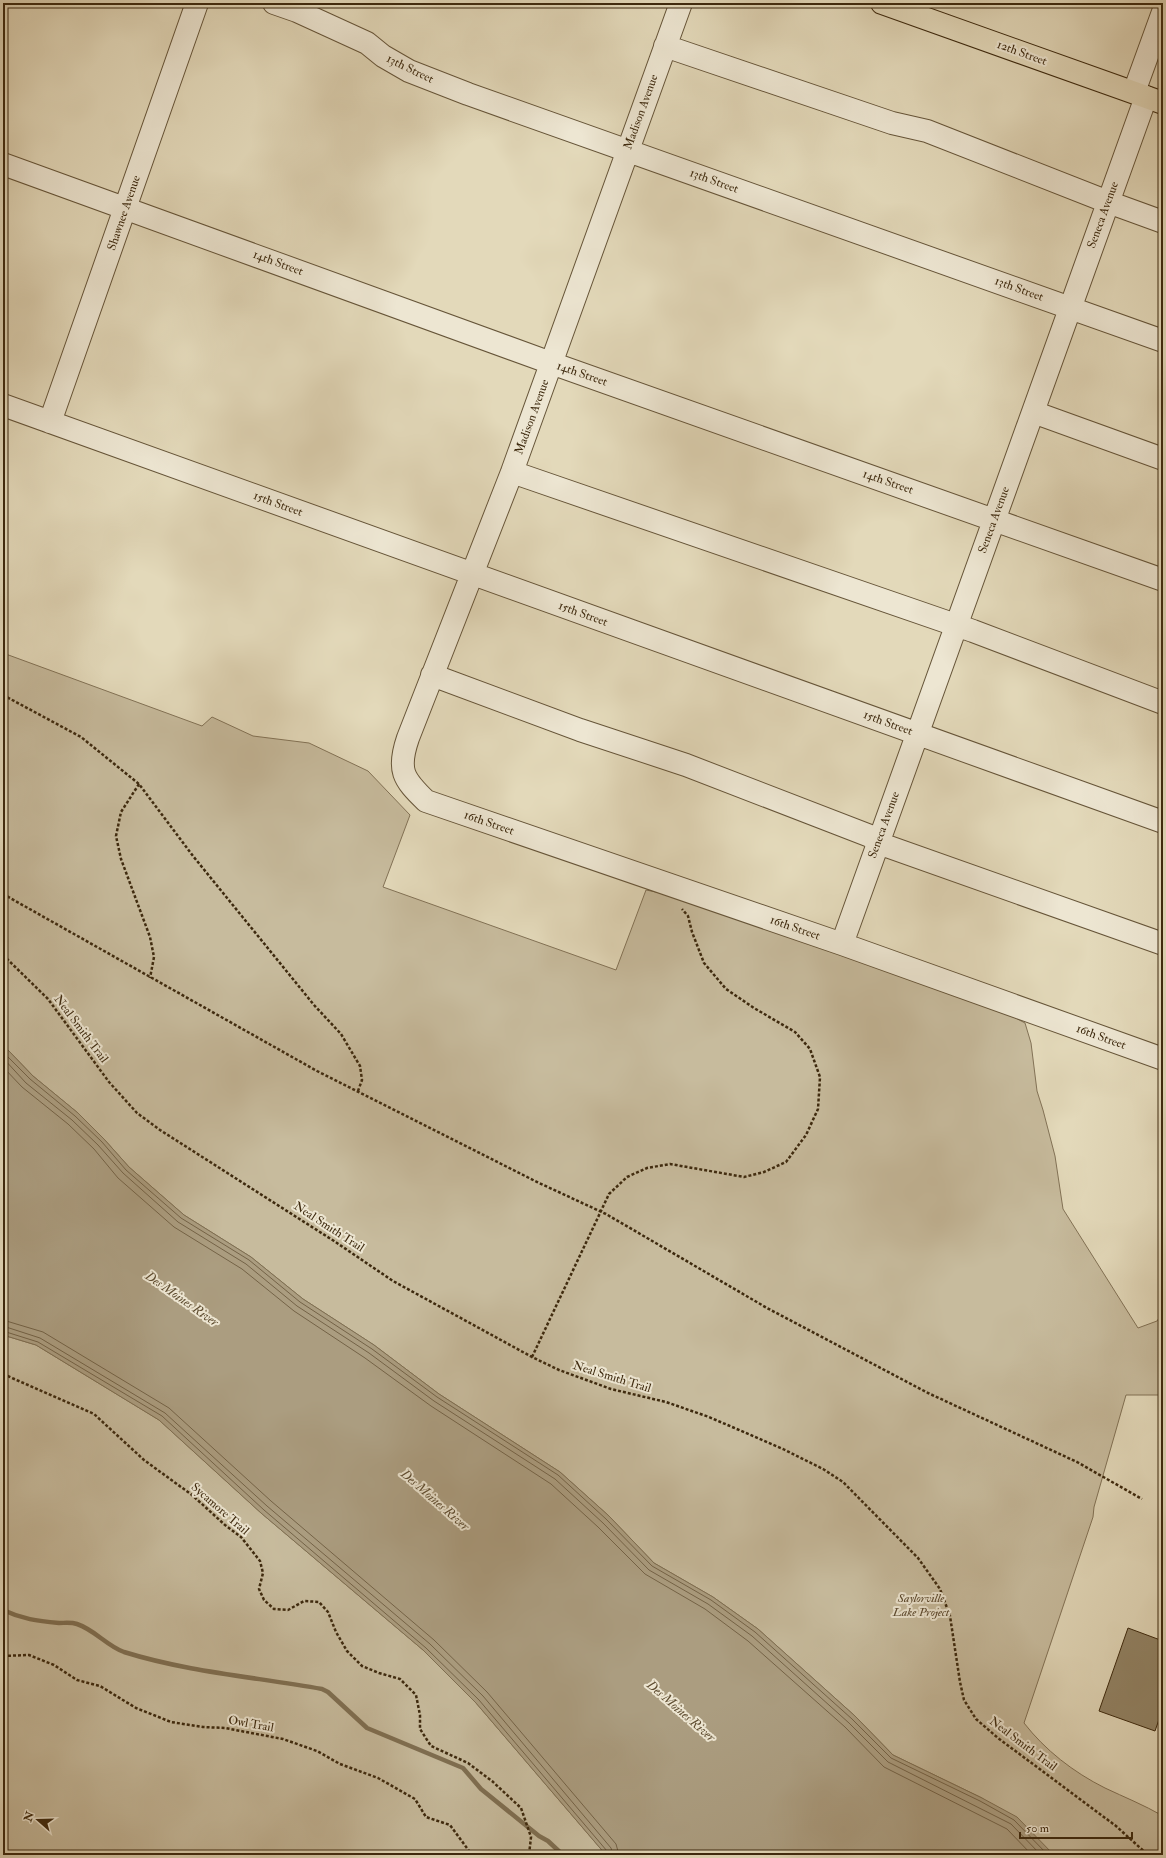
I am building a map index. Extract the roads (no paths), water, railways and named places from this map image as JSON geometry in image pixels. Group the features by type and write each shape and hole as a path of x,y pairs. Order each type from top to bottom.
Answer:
{"main road":[{"name":"12th Street","path":"882,3 1147,97"}],"street":[{"name":"Shawnee Avenue","path":"50,422 197,3"},
{"name":"13th Street","path":"274,3 297,11 367,43 383,56 409,70 468,94 1163,341"},
{"name":"Madison Avenue","path":"426,801 409,784 403,769 403,752 512,472 681,3"},
{"name":"Seneca Avenue","path":"842,944 1147,97 1163,12"},
{"path":"666,46 892,123 927,131 1163,222"},
{"name":"14th Street","path":"3,164 551,363 1163,580"},
{"name":"15th Street","path":"3,405 1163,822"},
{"path":"1033,412 1163,459"},
{"path":"512,472 1041,656 1098,680 1163,703"},
{"path":"432,675 580,730 686,765 870,836 878,843 1163,944"},
{"name":"16th Street","path":"426,801 842,944 1163,1059"}],"water":[{"name":"Des Moines River","path":"3,1047 7,1049 33,1076 78,1113 129,1167 184,1215 251,1257 303,1299 374,1345 439,1394 560,1472 609,1516 654,1563 713,1597 758,1629 855,1716 893,1755 982,1798 1017,1817 1054,1855 606,1855 476,1703 423,1650 261,1513 159,1420 36,1345 3,1335"}],"waterway":[{"path":"3,1610 17,1616 30,1619 77,1624 90,1630 112,1646 124,1652 148,1659 173,1665 322,1689 328,1692 367,1728 463,1768 481,1789 539,1836 548,1841 563,1855"}],"park label":[{"name":"Saylorville Lake Project","path":"921,1605"}]}
